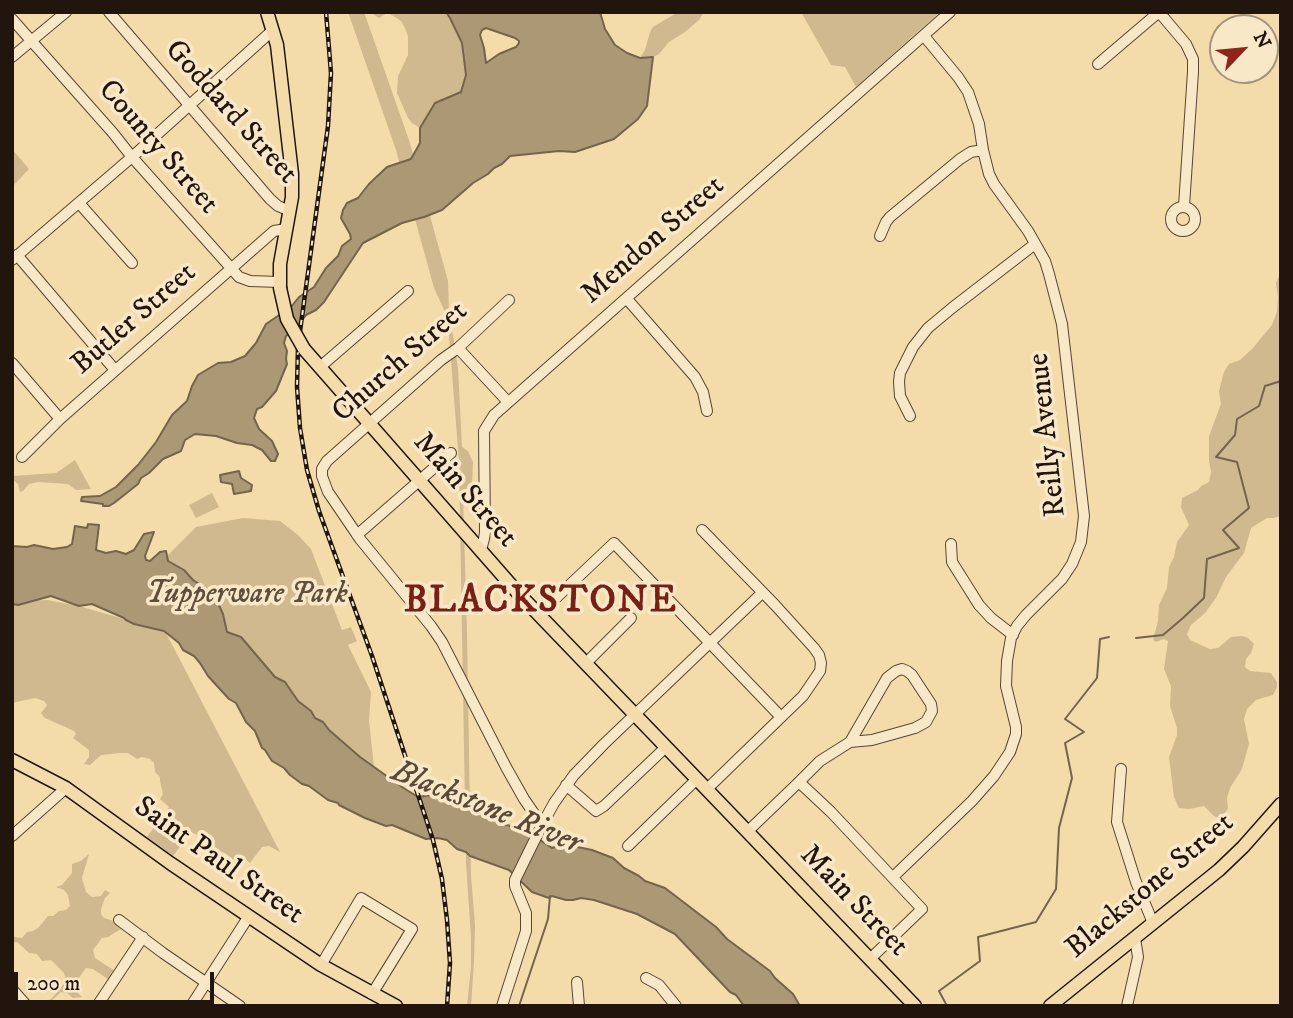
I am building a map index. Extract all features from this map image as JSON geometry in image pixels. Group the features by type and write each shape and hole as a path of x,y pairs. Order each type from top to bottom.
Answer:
{"main road":[{"name":"Main Street","path":"267,12 277,45 292,186 280,264 280,285 287,319 304,349 539,614 915,1006"},
{"name":"Saint Paul Street","path":"12,760 66,789 321,965 390,1004"},
{"name":"Blackstone Street","path":"1050,1006 1232,858 1281,804"}],"street":[{"path":"12,57 66,12"},
{"name":"Goddard Street","path":"109,12 270,199 290,211"},
{"name":"Mendon Street","path":"481,550 485,532 484,431 494,415 950,12"},
{"path":"1098,64 1159,12 1186,44 1193,60 1184,206"},
{"name":"County Street","path":"12,19 231,268 245,280 280,285"},
{"path":"115,370 15,257 132,157 273,30"},
{"name":"Reilly Avenue","path":"893,877 972,802 1010,752 1016,727 1006,686 1008,649 1017,626 1062,579 1072,564 1078,553 1083,530 1082,495 1062,324 1045,261 1028,231 994,184 986,167 979,124 968,92 923,36"},
{"path":"880,236 890,216 960,159 971,152 983,150"},
{"path":"79,202 132,262"},
{"name":"Butler Street","path":"22,457 60,419 231,268 274,231 286,229"},
{"path":"910,415 900,396 899,382 912,347 928,328 1035,244"},
{"path":"320,368 408,290"},
{"path":"626,299 695,377 703,392 707,411"},
{"name":"Church Street","path":"357,535 324,484 322,469 325,462 458,348 509,300"},
{"path":"458,348 508,402"},
{"path":"12,363 60,419"},
{"path":"451,453 357,535 442,642 506,767 541,828"},
{"path":"702,530 814,648 821,663 820,671 803,696 707,789"},
{"path":"539,614 614,542 781,717"},
{"path":"951,544 952,562 979,605 1013,635"},
{"path":"502,1006 526,931 526,913 515,886 516,880 554,803 587,761 762,593"},
{"path":"586,663 631,618"},
{"path":"748,831 820,761 850,742 872,740 915,728 926,722 932,711 931,704 907,671 896,671 887,678 850,742"},
{"path":"566,785 596,811 666,747"},
{"path":"1121,769 1117,822 1136,882 1153,923"},
{"path":"628,846 697,779"},
{"path":"799,782 922,909 871,958"},
{"path":"12,836 66,789"},
{"path":"321,965 360,898 412,929 372,993"},
{"path":"191,1006 249,916"},
{"path":"118,920 240,1006"},
{"path":"97,1006 143,937"},
{"path":"1127,1006 1138,957 1135,938"},
{"path":"646,978 659,985 676,1006"},
{"path":"577,982 579,1006"},
{"path":"12,989 27,1006"}],"green space":[{"path":"348,12 364,12 410,143 448,281 449,310 458,368 462,447 468,451 473,462 472,488 463,495 471,876 475,925 471,1006 467,1006 471,938 466,862 459,461 449,335 445,312 434,288 396,150"},
{"path":"370,12 446,12 462,43 466,75 461,92 435,103 420,128 408,118 397,93 398,76 408,55 405,28 401,21 390,14 379,18"},
{"path":"678,12 704,12 699,20 669,42 659,54 640,58 653,27"},
{"path":"801,12 940,12 856,87 845,67 831,65"},
{"path":"12,149 29,169 12,187"},
{"path":"1281,272 1281,516 1267,518 1251,528 1244,553 1226,577 1216,598 1205,613 1191,625 1187,634 1190,640 1210,649 1218,648 1231,637 1248,638 1254,644 1245,667 1250,671 1271,673 1277,682 1273,695 1256,700 1247,709 1244,719 1249,744 1242,769 1230,788 1228,809 1221,817 1215,817 1204,806 1179,808 1174,797 1169,757 1177,728 1170,706 1171,686 1164,669 1168,641 1153,640 1159,605 1167,588 1169,567 1177,542 1189,525 1181,507 1182,498 1209,482 1209,436 1221,404 1219,391 1224,372 1229,364 1240,360 1252,349 1272,325 1277,311 1276,283"},
{"path":"75,460 91,489 76,490 68,484 38,482 29,484 20,492 18,484 12,479 12,476 56,473"},
{"path":"212,493 219,507 196,518 189,505"},
{"name":"Tupperware Park","path":"243,518 280,521 298,535 311,549 342,630 351,627 357,641 348,645 371,692 369,720 375,777 160,584 167,556 196,527"},
{"path":"47,600 79,606 165,631 280,852 269,846 262,847 250,863 244,858 235,861 208,840 191,832 173,856 147,837 169,807 160,799 163,794 160,777 150,759 137,759 128,753 121,753 101,755 90,765 84,764 89,757 89,750 73,738 76,734 74,731 45,718 41,713 47,705 44,701 35,698 12,703 12,601"},
{"path":"89,854 82,878 86,892 92,897 101,896 105,890 110,893 105,898 101,914 124,927 102,938 93,950 95,958 118,973 112,982 93,969 86,968 75,983 82,997 73,998 61,992 46,1006 40,1006 52,998 64,984 64,973 51,960 42,961 37,954 29,953 17,942 12,943 12,934 22,938 27,932 38,928 48,916 70,906 68,895 56,887 62,885 72,873 72,864"}],"shaded area":[{"path":"446,12 600,12 605,29 615,45 640,58 653,57 647,106 638,119 614,139 575,152 510,156 442,210 402,223 363,243 324,302 306,315 286,336 284,343 287,364 276,391 257,409 254,418 259,429 272,441 278,454 275,461 271,461 262,450 252,445 195,434 185,440 181,451 163,459 141,478 138,484 109,506 81,501 82,497 100,496 116,487 138,465 172,415 187,401 198,375 218,363 231,362 245,356 266,324 314,287 326,268 338,256 342,246 351,239 341,218 347,203 358,198 387,167 411,159 420,143 420,128 435,103 461,92 466,75 462,43","holes":["486,28 519,41 516,47 486,63 480,35 482,30"]},
{"path":"239,471 241,478 252,485 251,491 234,494 232,484 221,482 220,475"},
{"path":"88,524 99,525 96,550 106,553 116,551 126,554 134,550 144,534 154,532 146,560 150,561 160,552 166,551 168,561 184,570 215,597 227,632 241,637 275,677 285,682 298,701 311,711 315,718 323,722 360,757 402,787 418,797 443,797 487,812 506,825 522,828 552,848 563,844 613,858 645,881 665,888 716,927 727,939 770,971 793,994 800,1006 744,1006 675,934 637,914 594,900 566,900 552,896 549,898 532,892 509,870 470,856 447,840 426,839 392,825 386,826 328,800 272,761 236,703 208,676 194,656 183,650 179,643 164,631 134,624 92,604 79,606 51,596 18,605 12,604 12,546 34,545 53,549 67,547 72,544 75,526 87,528"}],"waterway":[{"path":"1136,638 1163,635 1183,618 1204,598 1207,559 1239,548 1223,530 1249,508 1237,462 1216,457 1235,435 1237,419 1259,406 1265,386 1281,381"},
{"path":"947,1006 939,991 980,961 978,937 1036,922 1056,889 1059,828 1072,778 1065,743 1084,732 1065,719 1097,678 1100,639 1109,637"},
{"path":"519,1006 548,919 550,896"}],"railway":[{"path":"326,12 331,73 328,126 298,346 300,428 307,470 319,511 372,656 433,840 442,879 447,920 450,963 447,1006"}],"district":[{"name":"BLACKSTONE","path":"541,603"}],"water label":[{"name":"Blackstone River","path":"486,809"}]}
